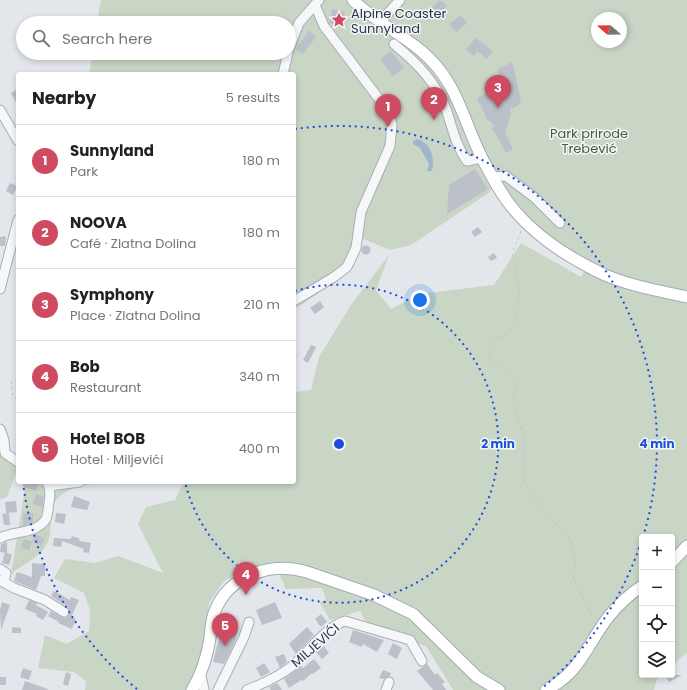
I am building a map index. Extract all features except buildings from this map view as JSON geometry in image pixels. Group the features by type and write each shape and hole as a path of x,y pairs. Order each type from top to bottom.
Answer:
{"main road":[{"path":"354,0 380,22 414,44 438,67 452,86 482,158 492,177 514,210 533,229 562,251 606,275 640,287 687,297"},
{"path":"675,559 687,546"},
{"path":"192,690 201,675 207,654 214,613 220,600 230,588 243,579 255,573 278,568 297,569 307,572 374,595 413,614 477,677 500,690"},
{"path":"546,690 558,684 577,667 600,630 618,606 639,588"}],"street":[{"path":"380,22 400,0"},
{"path":"296,31 299,23 317,2"},
{"path":"296,300 334,277 347,267 356,248 361,212 390,146 392,124 385,107 324,26 317,2"},
{"path":"394,44 422,69 433,83 447,111 454,138 467,161 482,158"},
{"path":"283,72 286,60"},
{"path":"0,110 16,138"},
{"path":"492,177 506,176 530,195 560,223"},
{"path":"0,289 16,228"},
{"path":"0,430 4,440 2,450 16,460"},
{"path":"0,538 14,532 29,531 42,524 46,519 50,497 48,484"},
{"path":"2,576 14,588 45,600 64,612"},
{"path":"218,690 244,637 249,622"},
{"name":"MILJEVIĆI","path":"247,690 262,684 290,667 338,623 345,622 410,640 422,661"},
{"path":"201,675 204,690"}],"path":[{"path":"522,218 520,238 512,254 520,290 516,317 509,332 504,337 494,339 488,347 488,355 492,364 510,371 515,380 516,388 513,400 525,443 523,479 541,509 570,538 576,563 573,575 600,630"},
{"path":"16,381 11,382 13,397 16,398"},
{"path":"2,576 42,548 46,534 46,519"}],"green space":[{"name":"Park prirode Trebević","path":"101,0 687,0 687,653 675,663 675,534 639,534 639,678 657,678 654,690 453,690 426,646 369,628 360,611 330,620 320,603 326,599 322,588 286,589 274,562 250,568 224,581 209,603 205,642 201,658 186,690 85,690 86,681 74,672 38,668 45,635 67,644 89,631 90,610 84,593 54,578 65,559 95,563 118,556 163,573 138,524 146,507 175,500 183,484 296,484 296,392 311,390 319,357 351,305 389,255 376,290 391,309 420,294 494,285 521,243 581,277 587,266 514,208 475,148 479,165 492,187 490,192 411,245 390,250 361,238 343,275 303,304 296,307 296,72 89,72 92,60 296,60 296,16 98,16"},
{"path":"0,453 16,465 16,472 7,497 0,499"},
{"path":"26,484 91,484 70,490 58,499 53,506 50,535 45,547 34,559 11,574"}],"water":[{"path":"417,139 426,144 431,151 433,161 432,171 427,171 429,164 420,148 413,144 413,141"}],"place":[{"name":"Alpine Coaster Sunnyland","path":"339,20"},
{"name":"Symphony","path":"498,108"},
{"name":"NOOVA","path":"434,120"},
{"name":"Sunnyland","path":"388,127"},
{"name":"Bob","path":"246,595"},
{"name":"Hotel BOB","path":"225,646"}]}
